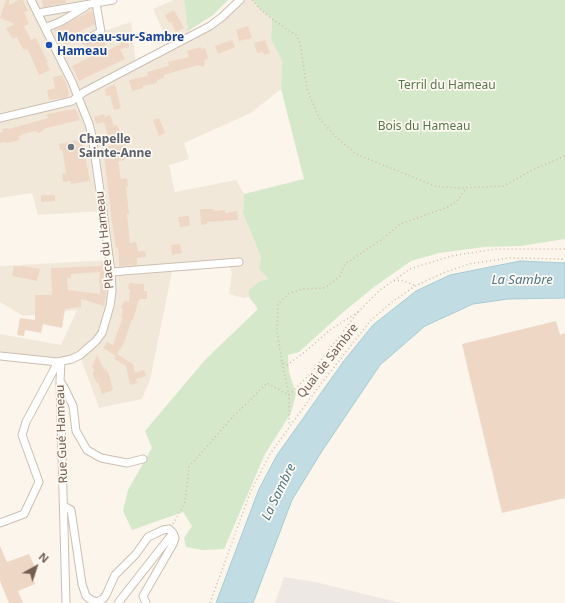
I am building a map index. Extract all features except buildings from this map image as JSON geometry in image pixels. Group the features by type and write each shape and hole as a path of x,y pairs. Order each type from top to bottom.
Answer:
{"street":[{"name":"Place du Hameau","path":"31,0 72,82 92,136 111,272 112,291 110,306 102,333 96,341 80,355 60,362"},
{"path":"38,13 114,0"},
{"path":"0,118 72,101 84,92 210,26 240,0"},
{"path":"45,28 62,21 93,3"},
{"path":"85,40 101,32 93,3"},
{"path":"111,272 239,262"},
{"path":"0,356 60,362 26,422 22,435 39,482 24,514 0,524"},
{"name":"Rue Gué Hameau","path":"60,362 66,603"},
{"path":"60,381 73,406 76,431 86,450 101,458 127,463 143,459"},
{"path":"64,506 72,510 82,584 86,596 97,602 103,599 115,575 136,554 148,537 163,530 171,531"},
{"path":"118,603 171,531"},
{"path":"146,603 143,596 173,544 175,538 171,531"}],"path":[{"path":"252,0 260,10 296,35 300,43 307,89 320,120 337,138 356,154 435,186 467,187 504,186 532,170 565,156"},
{"path":"290,427 289,394 277,330 278,304 288,294 302,289 325,288 340,276 345,264 384,238 400,224 448,207 457,201 467,187"},
{"path":"289,394 311,373 358,312 380,290 410,269 451,256 495,249 565,249"},
{"name":"Quai de Sambre","path":"210,603 250,494 270,454 320,385 371,320 392,302 415,286 443,272 469,264 510,258 565,259"},
{"path":"392,281 402,280 415,286"},
{"path":"282,363 287,365 330,330 358,312"},
{"path":"171,531 185,502 189,467 231,419 267,383 289,394"}],"shaded area":[{"path":"0,0 113,0 96,3 101,32 131,22 136,65 170,48 153,9 174,0 184,0 188,30 195,35 240,0 252,0 272,19 271,39 282,61 281,89 251,113 184,143 189,159 169,165 175,192 236,180 244,194 243,213 261,257 259,269 270,279 249,290 249,297 243,298 229,294 232,273 228,263 173,267 150,380 142,399 99,408 80,356 72,359 0,356 0,334 61,345 77,310 23,316 0,302 0,266 110,260 103,211 38,215 32,193 0,198"},
{"path":"284,577 315,582 401,603 275,603"}],"green space":[{"path":"184,0 228,0 213,15 188,31"},
{"name":"Bois du Hameau","path":"252,0 565,0 565,239 521,246 484,247 439,253 411,261 374,287 341,314 299,352 288,355 289,372 296,394 291,413 265,454 224,549 203,550 186,547 184,538 192,526 183,512 132,530 123,511 128,490 152,448 145,431 205,360 258,309 249,297 249,290 260,281 269,279 259,269 261,257 243,213 244,194 304,179 281,89 282,61 271,39 272,19"}],"water":[{"name":"La Sambre","path":"520,261 565,263 565,298 508,299 473,304 425,326 380,365 322,451 292,500 253,603 216,603 259,489 277,455 343,362 373,325 416,291 450,275"}],"place":[{"name":"Monceau-sur-Sambre Hameau","path":"49,45"},
{"name":"Chapelle Sainte-Anne","path":"71,147"}],"park label":[{"name":"Terril du Hameau","path":"447,86"}]}
